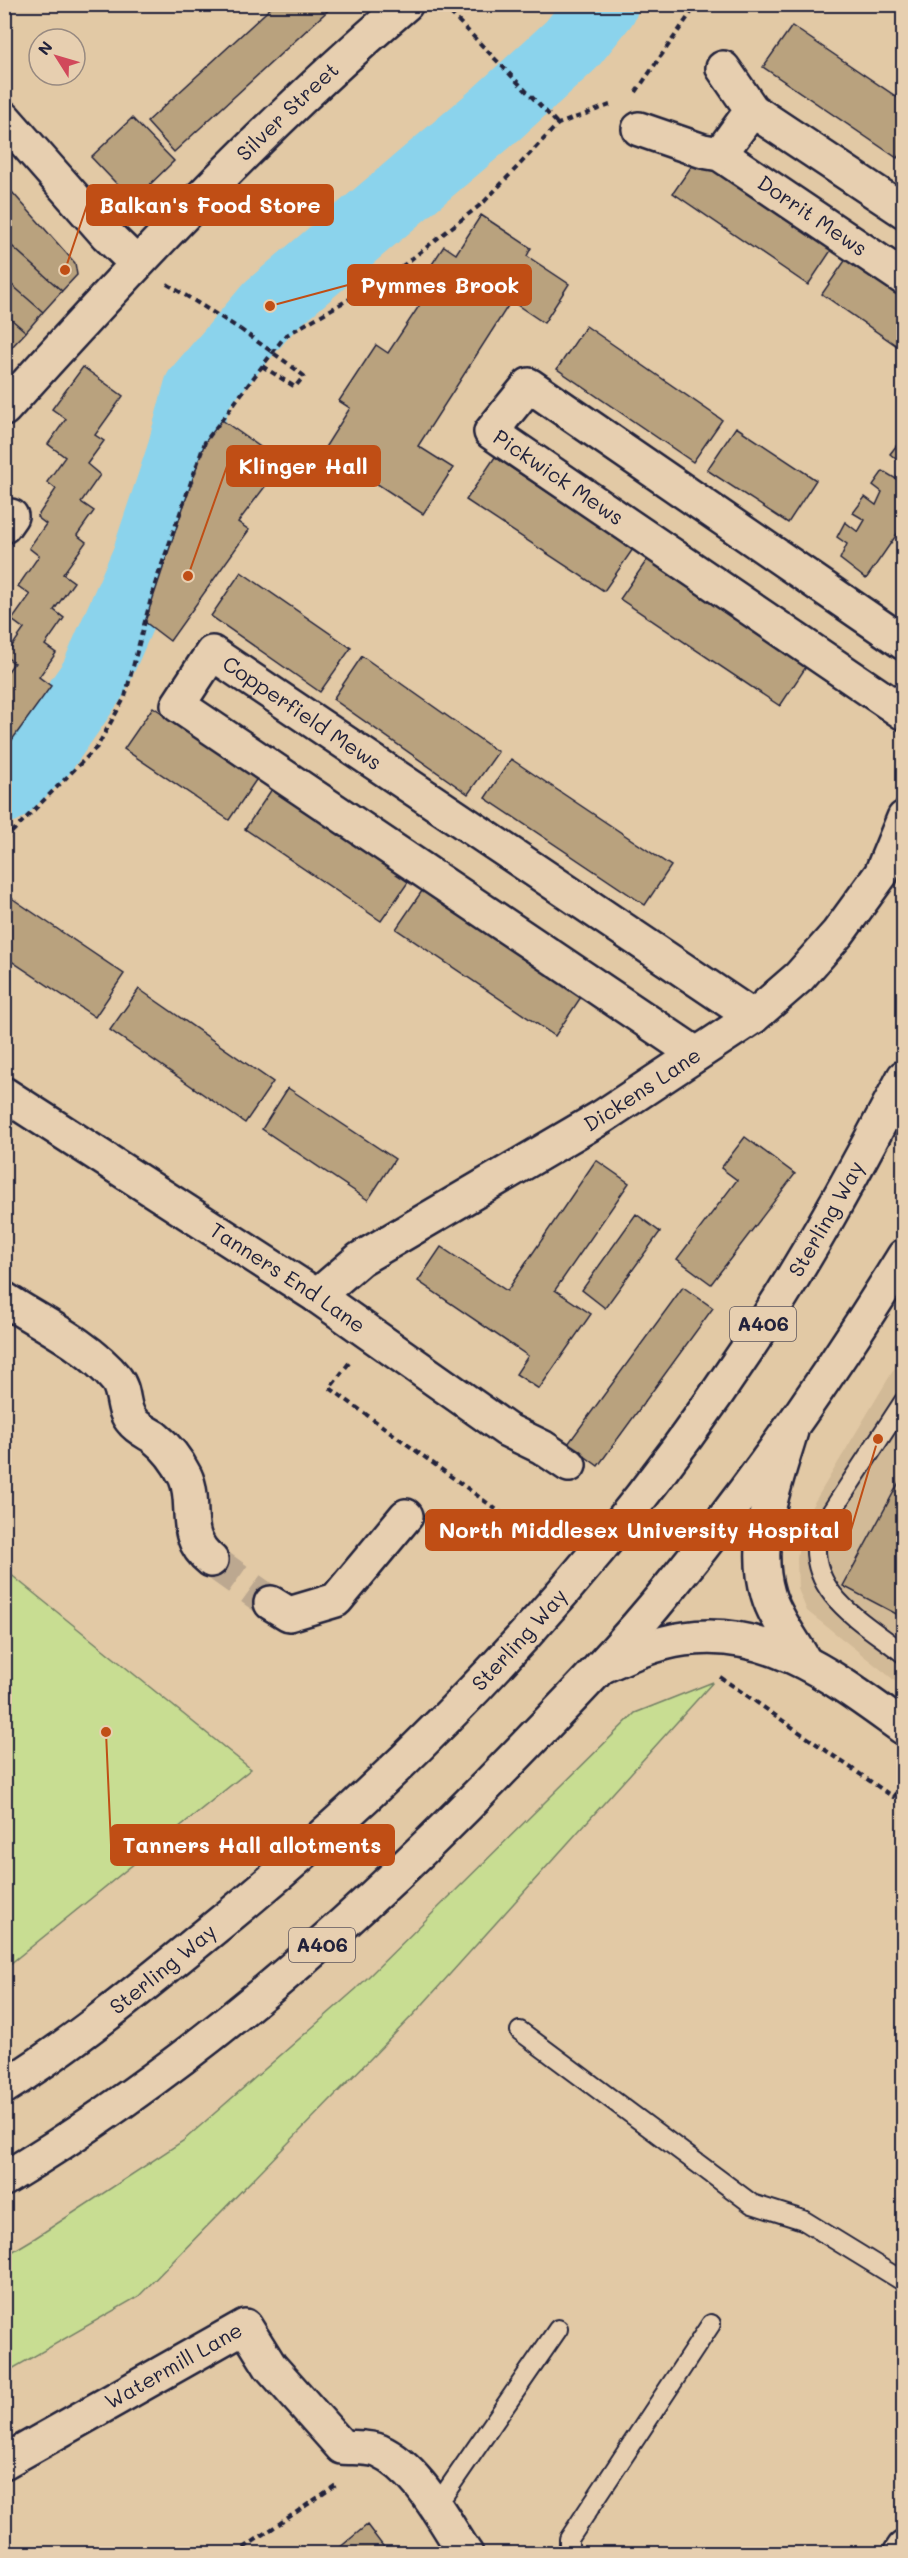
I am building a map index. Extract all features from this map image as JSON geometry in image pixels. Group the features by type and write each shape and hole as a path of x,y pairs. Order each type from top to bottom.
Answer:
{"main road":[{"name":"Silver Street","path":"4,409 136,263 311,89 406,4"},
{"path":"723,68 752,110 903,211"},
{"path":"720,154 752,110"},
{"path":"4,118 107,235 136,263"},
{"name":"Dorrit Mews","path":"639,129 703,151 720,154 903,278"},
{"name":"Pickwick Mews","path":"903,643 529,385 491,432 903,713"},
{"name":"Copperfield Mews","path":"696,1054 178,705 212,653 753,1017"},
{"name":"Dickens Lane","path":"317,1296 360,1259 602,1118 696,1054 712,1047 753,1017 799,977 838,933 881,874 903,818"},
{"name":"Sterling Way","path":"4,2087 31,2070 163,1970 288,1869 425,1740 531,1629 657,1477 746,1351 837,1204 903,1077"},
{"name":"Tanners End Lane","path":"4,1094 317,1296 507,1430 542,1447 568,1465"},
{"name":"A406","path":"4,2179 129,2098 327,1940 443,1830 602,1666 670,1587 792,1428 863,1322 903,1256"},
{"path":"4,1299 84,1350 107,1369 118,1382 131,1420 167,1449 186,1479 190,1498 189,1518 200,1548 211,1560"},
{"path":"792,1428 769,1507 764,1537 764,1572 768,1596 803,1659"},
{"path":"271,1603 289,1614 336,1600 406,1516"},
{"path":"602,1666 645,1648 684,1639 736,1637 803,1659 903,1728"},
{"name":"Watermill Lane","path":"4,2462 245,2326 270,2366 342,2447 378,2450"},
{"path":"378,2450 416,2480 466,2553"},
{"path":"900,2553 903,2548"}],"lane":[{"path":"903,1401 817,1534 814,1552 820,1576 834,1599 903,1654"},
{"path":"520,2031 752,2204 803,2220 903,2282"},
{"path":"569,2553 569,2539 711,2324"},
{"path":"435,2508 558,2329"}],"path":[{"path":"443,4 558,124"},
{"path":"635,93 696,4"},
{"path":"4,840 97,747 125,697 154,587 205,442 285,336 391,275 484,202 558,124 617,102"},
{"path":"136,263 240,328 304,376 295,387 262,366"},
{"path":"345,1368 330,1388 534,1537"},
{"path":"720,1677 893,1797 903,1782"},
{"path":"236,2553 347,2478 378,2450"}],"shaded area":[{"path":"903,1354 903,1687 807,1611 798,1589 797,1558 802,1523"}],"green space":[{"path":"4,1569 251,1769 5,1968 4,1968"},
{"path":"713,1682 414,2014 139,2296 5,2373 5,2256 183,2141 356,1989 635,1713"}],"building":[{"path":"275,4 335,4 174,152 147,122"},
{"path":"792,26 904,102 904,149 897,158 763,67"},
{"path":"132,118 174,161 133,201 91,157"},
{"path":"702,151 836,243 808,285 673,193"},
{"path":"12,192 75,263 77,275 62,291 4,239 4,200"},
{"path":"481,215 531,248 527,256 569,284 544,323 511,301 418,446 453,468 423,514 324,449 350,408 339,401 376,345 388,353 423,300 413,293 444,246 456,254"},
{"path":"4,239 62,291 43,312 4,278"},
{"path":"851,252 904,288 903,350 822,294"},
{"path":"4,278 43,312 26,332 4,313"},
{"path":"4,313 26,332 8,351 4,348"},
{"path":"586,326 722,420 693,462 557,369"},
{"path":"83,367 123,396 95,435 104,441 87,464 100,475 81,502 94,511 77,535 86,542 63,574 74,582 54,610 64,618 45,645 56,653 39,677 51,686 4,751 4,677 14,663 5,656 24,629 12,620 30,595 18,586 39,556 29,548 46,524 37,517 56,489 47,482 65,457 48,444 66,419 52,409"},
{"path":"222,420 283,463 238,522 249,530 170,641 145,622 205,442"},
{"path":"736,427 816,480 788,523 707,470"},
{"path":"900,441 904,443 904,524 866,579 840,559 847,544 837,537 845,522 858,532 865,520 853,513 865,497 876,505 882,492 873,485 883,471 896,479 903,465 890,454"},
{"path":"495,457 633,549 604,591 466,500"},
{"path":"649,557 808,664 780,706 620,599"},
{"path":"241,572 351,648 320,692 211,616"},
{"path":"362,656 498,752 468,794 333,699"},
{"path":"153,707 258,777 229,820 124,749"},
{"path":"511,759 671,866 645,905 485,798"},
{"path":"274,786 411,878 381,921 245,829"},
{"path":"424,888 583,994 555,1036 396,929"},
{"path":"4,893 124,974 95,1017 4,956"},
{"path":"139,989 273,1082 245,1123 110,1030"},
{"path":"288,1088 395,1159 368,1200 262,1129"},
{"path":"745,1137 795,1174 711,1284 677,1259 737,1180 721,1168"},
{"path":"596,1160 629,1183 555,1290 591,1314 539,1389 516,1374 528,1356 418,1281 441,1247 507,1291"},
{"path":"636,1214 660,1232 605,1308 582,1290"},
{"path":"683,1287 713,1308 598,1466 568,1444"},
{"path":"904,1473 904,1618 843,1586"},
{"path":"367,2525 389,2554 333,2554 333,2553"}],"waterway":[{"path":"4,789 41,754 94,678 146,559 180,457 198,390 270,306 496,114 571,45 604,4"}],"tunnel":[{"path":"211,1560 271,1603"}],"place":[{"name":"Balkan's Food Store","path":"65,270"},
{"name":"Pymmes Brook","path":"270,306"},
{"name":"Klinger Hall","path":"188,576"},
{"name":"North Middlesex University Hospital","path":"878,1439"},
{"name":"Tanners Hall allotments","path":"106,1732"}]}
